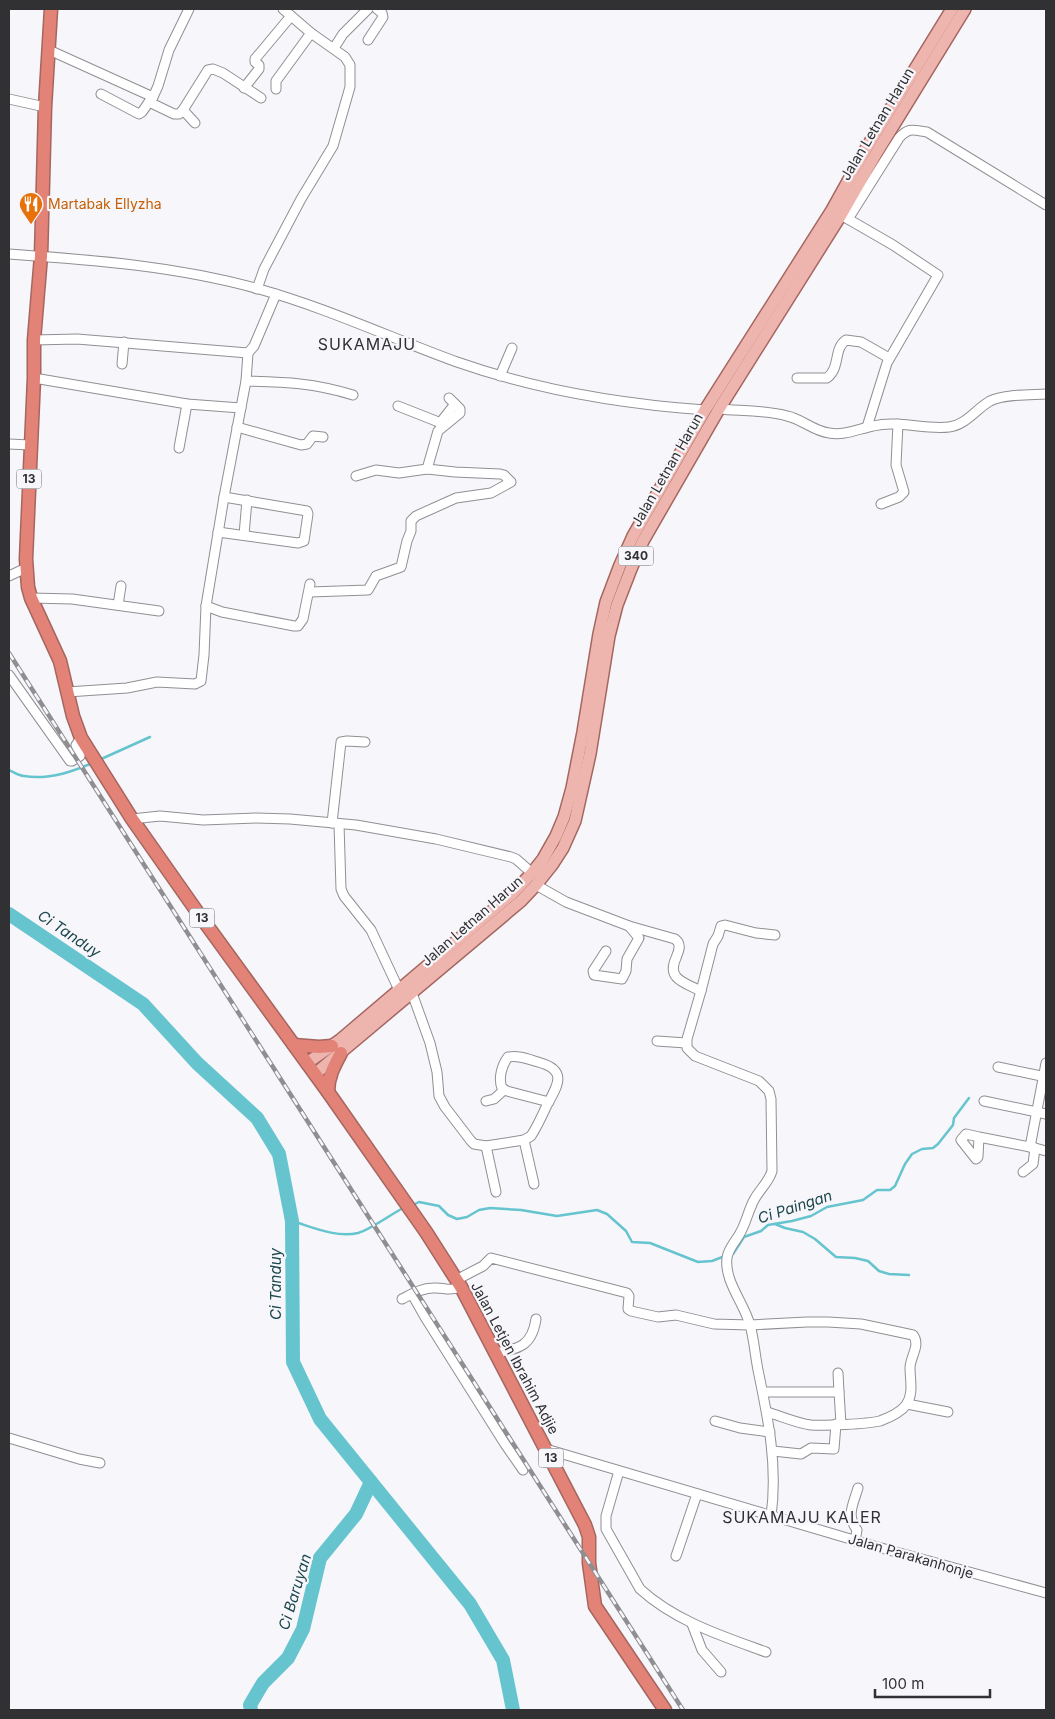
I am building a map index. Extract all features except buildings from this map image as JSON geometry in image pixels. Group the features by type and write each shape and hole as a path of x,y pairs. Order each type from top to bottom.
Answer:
{"highway":[{"name":"13","path":"51,9 45,107 41,256 34,340 30,445 26,568 31,598 60,661 81,738 132,819 328,1092"},
{"path":"294,1045 337,1049 328,1083 328,1092"},
{"name":"Jalan Letjen Ibrahim Adjie","path":"328,1092 459,1283 585,1525 588,1536 589,1563 595,1606 665,1710"}],"main road":[{"name":"Jalan Letnan Harun","path":"315,1074 337,1049 399,990 493,916 521,901 536,885 563,848 575,821 590,754 610,636 633,536 705,410 841,215 867,147 952,9"},
{"name":"Jalan Letnan Harun","path":"307,1063 337,1049 412,993 493,916 532,873 553,843 564,817 572,788 606,602 629,558 643,540 719,410 841,215 877,152 965,9"}],"street":[{"path":"101,94 139,114 142,112 158,86 166,57 189,9"},
{"path":"258,289 264,269 301,198 333,146 350,87 350,65 345,57 311,33 282,9"},
{"path":"334,48 343,34 368,9"},
{"path":"368,40 383,17 382,13 377,9"},
{"path":"244,88 259,69 255,59 291,16"},
{"path":"276,89 276,81 311,33"},
{"path":"49,50 151,100 174,114 179,114 183,110 208,70 211,69 216,69 223,73 261,98"},
{"path":"9,99 45,107"},
{"path":"183,110 195,123"},
{"path":"867,427 884,368 938,275 893,245 841,215 899,138 906,131 910,130 927,132 1046,205"},
{"path":"9,254 118,262 204,275 276,294 323,310 458,362 500,376 568,393 617,401 705,410"},
{"path":"67,692 127,688 157,682 188,685 199,683 203,672 206,606 246,381 248,353 254,346 276,294"},
{"path":"34,340 77,339 248,353"},
{"path":"797,378 827,378 832,374 837,365 839,350 842,343 846,340 860,342 889,358"},
{"path":"122,364 124,342"},
{"path":"500,376 512,348"},
{"path":"34,378 187,404 241,408"},
{"path":"246,381 291,382 314,385 353,395"},
{"path":"719,410 790,416 817,431 831,434 848,433 879,425 954,426 965,421 990,401 1004,397 1046,394"},
{"path":"427,469 434,439 452,401"},
{"path":"179,448 187,404"},
{"path":"398,406 440,425"},
{"path":"881,504 899,497 904,492 896,465 898,424"},
{"path":"237,427 302,445 307,444 313,436 323,437"},
{"path":"9,444 30,445"},
{"path":"206,606 222,612 298,626 303,619 310,588 368,590 376,576 401,568 406,541 411,531 411,521 416,516 461,496 491,493 511,482 504,475 500,474 427,469 399,473 376,470 356,476"},
{"path":"218,532 302,543 304,541 308,514 304,509 224,497"},
{"path":"244,535 247,500"},
{"path":"9,576 26,568"},
{"path":"118,605 121,586"},
{"path":"31,598 72,599 159,611"},
{"path":"9,675 70,761 80,756 76,745 81,738"},
{"path":"365,742 341,742 336,823 341,889 344,896 371,930 399,990"},
{"path":"132,819 160,816 203,820 256,818 356,825 436,839 510,857 516,859 532,873"},
{"path":"536,885 566,902 629,926 675,939 678,942 679,950 672,967 675,976 678,980 701,992"},
{"path":"771,1516 774,1479 767,1412 750,1326 739,1297 728,1276 727,1256 744,1227 754,1199 770,1177 772,1171 771,1099 769,1091 759,1080 695,1056 690,1052 686,1043 713,944 721,926 725,925 756,933 775,935"},
{"path":"606,951 593,971 594,975 622,979 626,970 627,959 639,938 629,926"},
{"path":"412,993 430,1043 437,1072 439,1096 445,1107 474,1144 486,1146 524,1140 531,1136 558,1086 558,1076 551,1067 540,1062 514,1056 508,1057 504,1062 500,1083 504,1090 549,1102"},
{"path":"656,1041 686,1043"},
{"path":"1023,1172 1033,1164 1036,1112 1045,1076 1046,1063"},
{"path":"998,1068 1045,1076"},
{"path":"486,1101 494,1099 504,1090"},
{"path":"984,1101 1046,1114"},
{"path":"980,1137 1046,1151"},
{"path":"524,1140 534,1184"},
{"path":"486,1146 496,1192"},
{"path":"402,1299 432,1288 450,1290 491,1258 626,1294 628,1296 628,1308 631,1311 658,1317 676,1315 714,1324 750,1326 807,1322 861,1324 914,1336 917,1342 910,1361 912,1378 907,1404 898,1412 880,1421 805,1424 767,1412"},
{"path":"412,1294 425,1318 523,1470"},
{"path":"496,1353 513,1350 525,1345 535,1328 536,1319"},
{"path":"772,1451 801,1454 811,1448 839,1450 838,1373"},
{"path":"763,1392 839,1392"},
{"path":"907,1404 948,1412"},
{"path":"715,1421 740,1428 770,1432"},
{"path":"9,1438 79,1459 100,1463"},
{"name":"Jalan Parakanhonje","path":"546,1450 855,1541 1046,1593"},
{"path":"619,1471 606,1516 606,1529 640,1589 648,1597 692,1624 766,1652"},
{"path":"855,1541 857,1530 852,1524 850,1514 858,1488"},
{"path":"676,1556 696,1494"},
{"path":"692,1624 702,1650 721,1672"}],"waterway":[{"path":"99,760 150,737"},
{"path":"9,770 22,776 41,777 67,772 92,763"},
{"name":"Ci Tanduy","path":"9,914 143,1004 197,1063 257,1118 279,1154 292,1221 293,1362 320,1419 470,1604 503,1660 513,1710"},
{"name":"Ci Paingan","path":"731,1255 744,1237 761,1231 768,1225 811,1216 827,1207 863,1200 877,1190 890,1190 895,1186 912,1154 922,1149 933,1148 938,1144 953,1125 954,1118 969,1098"},
{"name":"Ci Paingan","path":"413,1205 419,1202 439,1206 448,1215 457,1219 467,1217 479,1210 490,1208 521,1210 557,1216 597,1210 607,1214 626,1231 632,1242 650,1243 698,1262 712,1261 725,1256"},
{"name":"Ci Paingan","path":"292,1221 324,1231 350,1234 369,1228 403,1208"},
{"path":"775,1224 803,1232 815,1239 836,1257 868,1261 879,1271 889,1274 909,1275"},
{"name":"Ci Baruyan","path":"251,1710 250,1705 263,1683 288,1658 303,1629 320,1558 356,1514 371,1482"}],"railway":[{"path":"9,653 683,1710"}],"place":[{"name":"Martabak Ellyzha","path":"31,225"}],"district":[{"name":"SUKAMAJU","path":"367,344"},
{"name":"SUKAMAJU KALER","path":"802,1517"}]}
